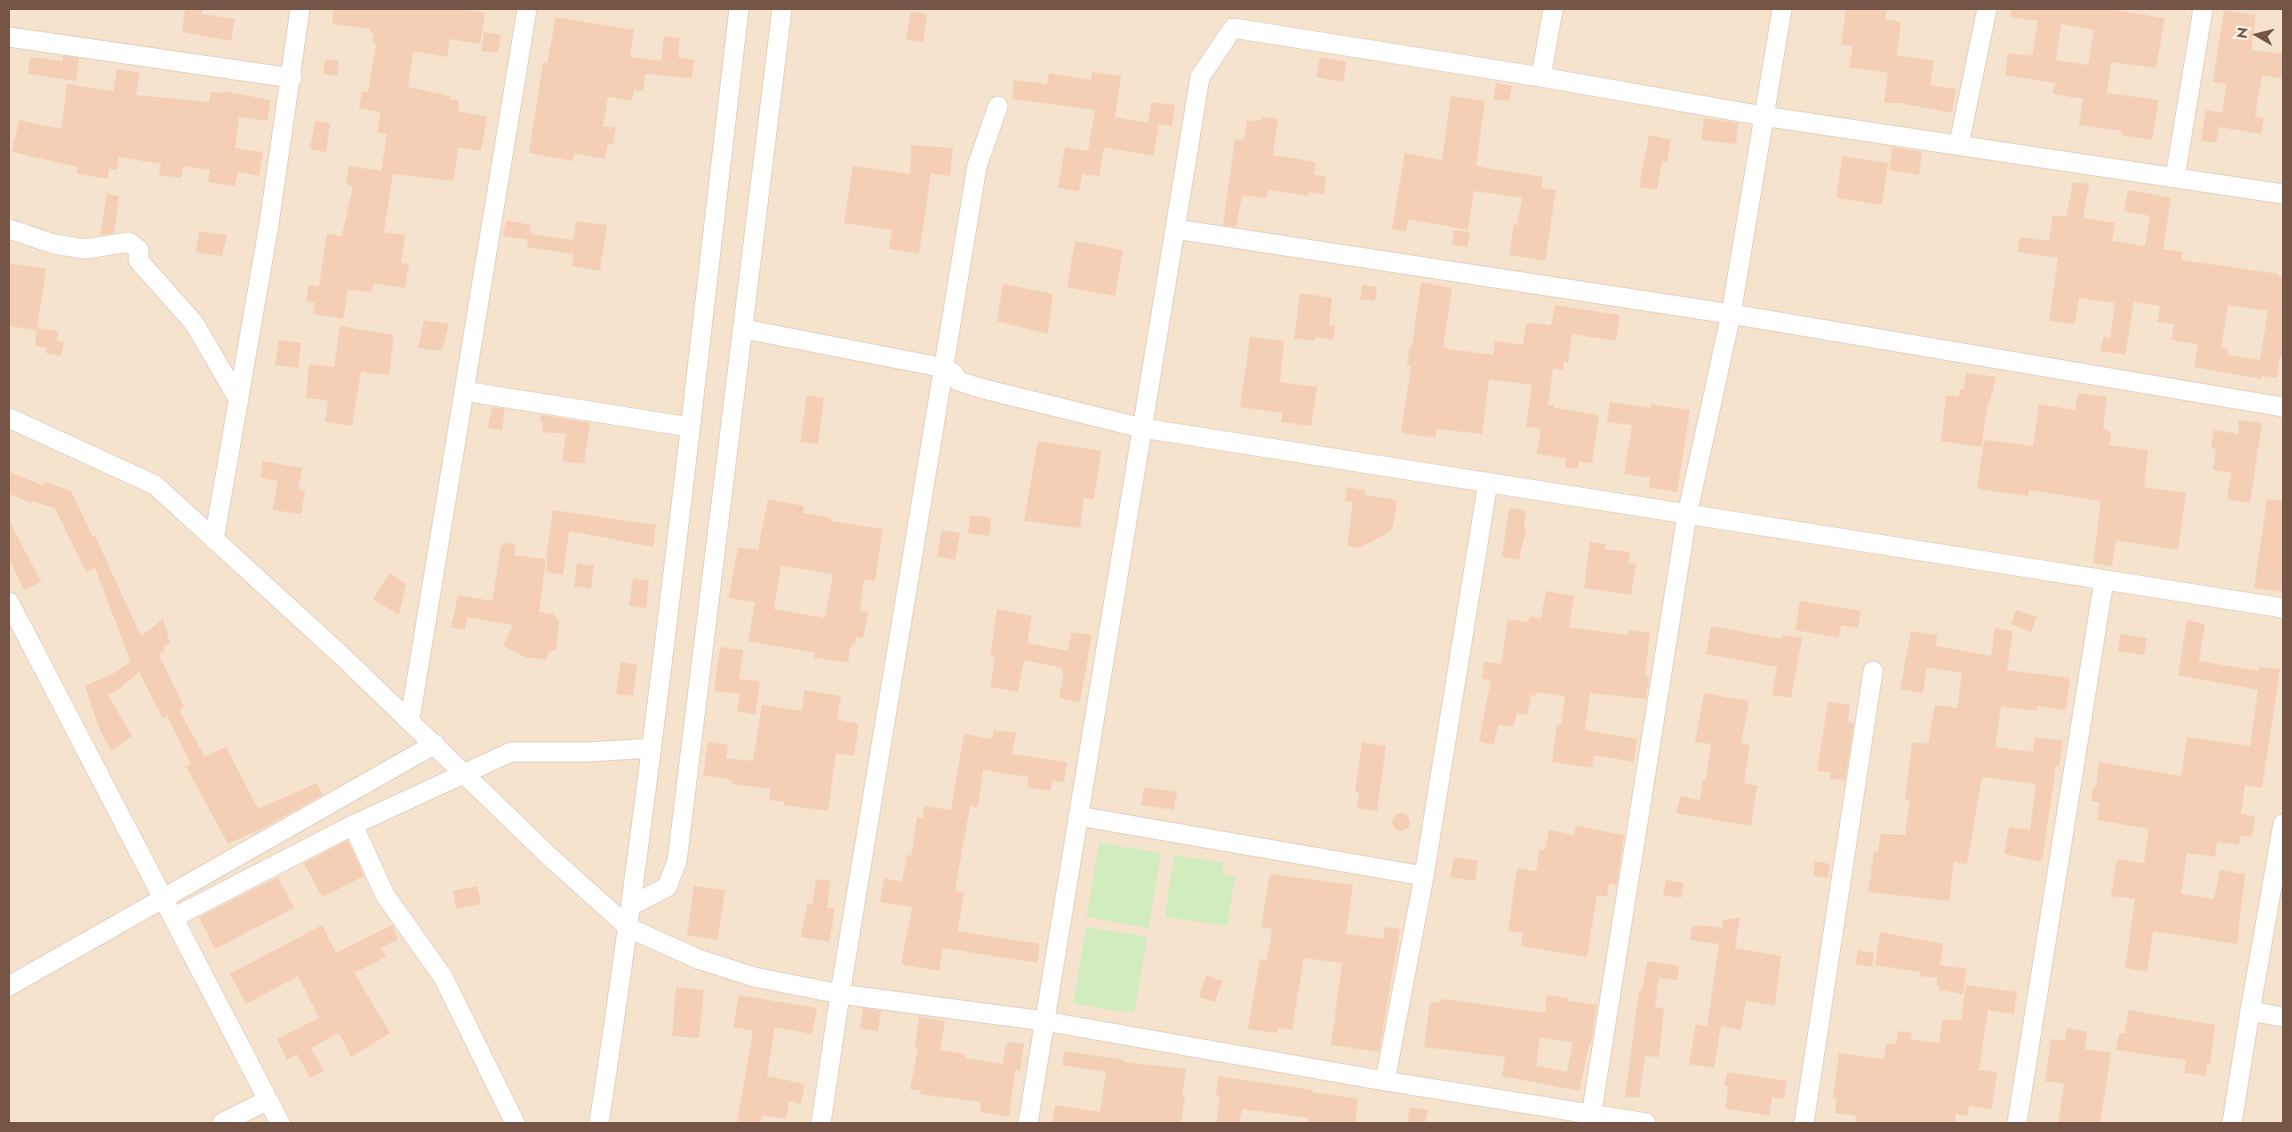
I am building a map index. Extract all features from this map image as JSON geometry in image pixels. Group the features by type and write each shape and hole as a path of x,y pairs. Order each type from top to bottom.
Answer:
{"street":[{"path":"214,540 292,78 300,9"},
{"path":"410,719 527,9"},
{"path":"599,1123 629,928 652,748 739,9"},
{"path":"632,905 667,887 677,861 782,9"},
{"path":"1541,77 1553,9"},
{"path":"1591,1118 1687,515 1731,314 1782,9"},
{"path":"1959,144 1987,9"},
{"path":"2175,177 2203,9"},
{"path":"1028,1123 1200,77 1233,28 1541,77 1763,116 2283,194"},
{"path":"9,37 292,78"},
{"path":"822,1123 840,994 977,166 998,106"},
{"path":"9,229 54,244 85,249 129,242 139,250 138,260 194,323 239,400"},
{"path":"1174,229 1731,314 2283,407"},
{"path":"744,329 945,368 953,373 958,381 980,388 1142,428 2283,608"},
{"path":"464,390 689,427"},
{"path":"9,418 155,485 410,719 549,856 629,928 707,962 754,977 840,994 1044,1021 1591,1118 1646,1123"},
{"path":"1385,1081 1424,876 1488,482"},
{"path":"2017,1123 2104,580"},
{"path":"9,602 280,1123"},
{"path":"1804,1123 1873,671"},
{"path":"9,986 435,744"},
{"path":"173,918 353,825 511,752 588,752 652,748"},
{"path":"1078,816 1424,876"},
{"path":"353,825 385,895 443,977 515,1123"},
{"path":"2232,1123 2282,835"},
{"path":"2250,1011 2283,1016"},
{"path":"222,1123 268,1100"}],"shaded area":[{"path":"9,9 2283,9 2283,1123 9,1123"}],"green space":[{"path":"1099,843 1161,853 1148,928 1087,917"},
{"path":"1174,855 1224,863 1222,875 1235,877 1227,926 1165,917"},
{"path":"1086,927 1147,937 1134,1013 1073,1004"}],"building":[{"path":"185,9 203,9 202,14 235,19 231,41 182,32"},
{"path":"334,9 459,9 485,13 480,44 450,39 447,57 413,51 408,87 450,96 449,99 459,100 458,111 487,117 481,151 458,147 454,181 393,174 384,232 405,235 401,263 409,264 405,288 373,283 372,292 348,290 343,319 313,314 315,303 306,301 309,285 319,286 327,234 342,236 353,186 346,184 349,166 381,171 387,134 377,132 381,112 359,108 362,91 368,93 376,44 372,43 374,33 370,33 370,29 332,24"},
{"path":"1846,9 1887,9 1885,19 1901,22 1897,55 1934,61 1930,85 1956,89 1952,113 1900,103 1884,103 1888,73 1849,67 1853,46 1841,45"},
{"path":"2011,9 2119,9 2119,11 2165,18 2156,68 2111,62 2107,93 2159,100 2152,140 2121,135 2122,131 2079,125 2083,99 2053,94 2055,83 2005,75 2008,53 2032,56 2038,21 2010,17","holes":["2061,24 2094,30 2088,65 2056,60"]},
{"path":"2224,10 2256,15 2251,50 2283,54 2283,79 2262,75 2255,116 2264,118 2261,134 2219,127 2216,143 2201,140 2206,110 2222,113 2226,84 2213,82"},
{"path":"911,11 927,14 923,42 906,40"},
{"path":"556,17 634,30 630,57 661,61 664,36 680,38 678,57 694,60 692,78 645,74 643,91 634,90 632,101 608,97 603,126 616,128 613,144 608,144 605,159 574,153 573,161 529,153 543,62 547,63"},
{"path":"484,32 501,35 498,53 481,51"},
{"path":"63,56 79,58 76,81 28,74 30,57 63,61"},
{"path":"1320,57 1347,62 1343,82 1316,77"},
{"path":"325,59 339,61 337,76 323,74"},
{"path":"117,69 140,73 136,95 209,102 211,92 223,93 223,91 271,100 267,121 239,117 235,148 263,152 259,176 238,172 235,186 208,182 210,170 183,166 181,178 159,175 161,164 119,157 117,170 109,169 108,179 77,174 78,167 12,152 19,120 61,129 67,84 113,91"},
{"path":"1092,72 1121,76 1115,117 1159,125 1153,156 1104,147 1099,176 1082,174 1079,191 1058,188 1065,147 1088,151 1095,110 1012,99 1014,80 1047,84 1049,73 1091,80"},
{"path":"1496,83 1512,86 1509,101 1493,99"},
{"path":"1451,96 1485,101 1476,166 1543,177 1541,188 1556,190 1545,261 1509,255 1514,224 1517,225 1522,198 1474,191 1468,230 1408,219 1406,231 1392,229 1405,153 1442,160"},
{"path":"1151,102 1175,105 1172,126 1148,123"},
{"path":"1262,117 1278,119 1273,155 1316,162 1314,175 1326,176 1324,194 1309,192 1308,196 1268,190 1267,198 1242,195 1236,227 1223,225 1235,139 1244,140 1247,120 1261,120"},
{"path":"1704,118 1738,123 1736,144 1701,140"},
{"path":"315,121 330,123 326,152 310,149"},
{"path":"1649,135 1671,140 1667,162 1662,161 1657,190 1639,187"},
{"path":"911,145 953,148 950,176 931,173 919,254 889,249 892,230 844,223 853,166 910,174"},
{"path":"1893,147 1922,152 1919,175 1889,170"},
{"path":"1842,156 1888,163 1882,205 1836,198"},
{"path":"2073,182 2089,184 2083,218 2115,223 2112,241 2145,246 2150,216 2124,211 2128,190 2171,198 2163,249 2183,252 2181,260 2279,274 2278,276 2283,277 2283,356 2280,358 2277,378 2262,376 2261,379 2194,367 2198,344 2171,340 2174,324 2157,322 2160,306 2134,302 2125,355 2100,351 2103,337 2110,338 2115,303 2079,298 2075,324 2049,321 2058,258 2017,252 2020,237 2049,241 2053,215 2066,217","holes":["2228,305 2268,311 2260,360 2227,355 2228,349 2221,348"]},
{"path":"107,194 119,196 114,233 100,235"},
{"path":"506,220 531,225 530,234 573,240 576,221 607,225 600,271 572,266 574,254 527,247 528,240 503,236"},
{"path":"1454,230 1470,232 1467,247 1452,245"},
{"path":"199,231 227,235 222,256 196,252"},
{"path":"1075,241 1123,250 1115,296 1067,287"},
{"path":"9,263 46,269 37,330 9,326"},
{"path":"1421,282 1452,288 1443,348 1493,355 1495,341 1523,345 1526,323 1551,325 1555,305 1620,315 1616,341 1572,334 1568,363 1564,362 1563,370 1553,368 1548,405 1554,406 1554,408 1599,415 1592,463 1579,461 1578,469 1565,467 1566,458 1537,454 1541,429 1526,426 1532,385 1489,379 1482,434 1437,429 1435,438 1401,433 1411,366 1407,365 1410,346 1412,346"},
{"path":"1003,284 1053,294 1048,334 997,321"},
{"path":"1362,285 1377,287 1375,301 1360,299"},
{"path":"1300,293 1332,298 1329,325 1335,326 1333,340 1316,337 1313,341 1294,338"},
{"path":"424,320 449,324 442,351 418,348"},
{"path":"340,326 394,335 389,375 361,372 352,426 325,422 328,400 306,398 309,364 334,367"},
{"path":"37,328 58,331 57,340 64,342 61,356 46,353 47,348 35,346"},
{"path":"1250,337 1284,341 1280,382 1317,387 1311,426 1281,422 1283,413 1240,407"},
{"path":"279,340 301,343 298,368 275,365"},
{"path":"1966,373 1996,377 1990,402 1988,402 1981,447 1941,441 1946,395 1959,397 1960,389 1964,389"},
{"path":"2078,393 2107,397 2103,427 2111,433 2109,445 2148,450 2144,487 2186,493 2178,550 2116,540 2112,566 2093,563 2101,501 2029,490 2028,496 1977,489 1984,440 2033,446 2039,404 2075,410"},
{"path":"807,395 824,398 818,444 800,442"},
{"path":"1610,402 1651,408 1651,404 1690,410 1677,492 1649,488 1650,478 1624,474 1632,425 1607,422"},
{"path":"492,407 505,409 502,430 488,428"},
{"path":"541,415 590,423 584,464 562,461 566,434 542,432 543,422 540,422"},
{"path":"2239,420 2262,423 2250,503 2227,499 2231,473 2213,470 2216,448 2211,448 2214,430 2238,434"},
{"path":"1038,441 1101,451 1094,500 1084,498 1080,528 1024,521"},
{"path":"263,461 302,468 298,490 305,491 301,514 273,510 278,481 260,478"},
{"path":"9,472 44,486 45,482 71,491 93,537 95,536 141,636 163,619 170,643 163,647 165,650 159,655 184,707 179,710 205,757 226,747 258,809 317,783 322,795 265,827 228,844 186,766 191,764 167,716 163,719 139,672 119,689 108,695 132,736 111,751 99,728 85,686 114,673 131,662 95,568 86,572 55,508 32,501 31,503 9,494"},
{"path":"1347,487 1365,490 1364,495 1397,500 1393,526 1390,531 1360,548 1347,546 1353,502 1345,501"},
{"path":"768,499 804,506 803,513 831,518 831,521 883,529 875,581 864,579 860,611 868,612 863,638 856,637 854,645 851,645 848,662 814,658 815,653 748,641 755,602 729,598 738,547 758,550","holes":["781,566 833,574 825,618 774,609"]},
{"path":"2267,499 2283,501 2283,592 2254,588"},
{"path":"1509,508 1526,510 1524,528 1526,529 1519,560 1502,557"},
{"path":"553,510 656,525 653,547 569,531 563,575 547,572 547,550"},
{"path":"970,515 991,518 989,536 968,533"},
{"path":"9,520 41,582 24,590 9,558"},
{"path":"942,530 960,533 955,560 937,556"},
{"path":"1590,542 1606,544 1605,549 1630,552 1628,563 1636,564 1631,595 1584,588"},
{"path":"506,543 516,544 514,555 546,559 539,612 553,614 559,621 556,649 548,653 547,660 525,657 503,646 513,625 467,617 465,630 451,627 458,595 492,601 501,546"},
{"path":"577,563 594,566 591,589 574,586"},
{"path":"390,573 406,584 399,615 373,599"},
{"path":"633,578 649,581 646,608 629,606"},
{"path":"1546,591 1574,596 1569,627 1628,635 1629,630 1650,633 1645,675 1649,676 1646,699 1590,693 1585,730 1637,739 1634,762 1594,755 1592,768 1552,762 1557,725 1561,725 1565,696 1536,692 1535,696 1531,695 1527,715 1517,713 1513,727 1498,724 1494,745 1479,741 1491,680 1482,679 1484,661 1501,664 1508,619 1528,622 1530,616 1541,618"},
{"path":"1800,601 1861,611 1858,628 1841,625 1839,638 1795,630"},
{"path":"997,609 1032,616 1027,643 1068,651 1071,632 1092,635 1080,702 1059,698 1064,673 1062,673 1062,668 1024,660 1018,692 990,687 995,657 990,656"},
{"path":"2016,610 2037,617 2031,632 2011,624"},
{"path":"2187,620 2205,624 2199,661 2259,671 2259,667 2280,669 2262,788 2245,785 2241,814 2255,816 2252,837 2240,836 2239,845 2217,842 2215,857 2187,853 2181,894 2214,899 2220,870 2245,874 2237,944 2153,931 2147,972 2125,968 2135,899 2111,896 2117,859 2144,863 2149,829 2097,820 2100,802 2091,801 2093,787 2096,787 2099,762 2181,776 2187,737 2250,746 2258,690 2178,675"},
{"path":"1711,626 1782,639 1783,635 1802,638 1791,698 1772,695 1777,667 1706,654"},
{"path":"1995,628 2013,631 2007,670 2070,678 2066,710 2037,706 2036,711 2001,706 1995,747 2033,752 2035,737 2063,741 2059,766 2056,766 2042,862 2004,854 2009,827 2030,830 2036,784 1982,777 1967,864 1954,862 1949,901 1868,892 1874,851 1878,852 1881,834 1905,835 1910,800 1905,799 1912,742 1928,744 1935,705 1957,708 1962,673 1927,667 1923,693 1900,689 1911,631 1937,635 1936,646 1991,656"},
{"path":"2120,634 2147,638 2144,655 2118,651"},
{"path":"720,647 743,650 739,679 760,681 755,715 737,711 740,694 714,691"},
{"path":"621,662 637,665 633,696 616,694"},
{"path":"804,690 841,696 837,720 859,724 854,756 836,753 828,811 784,805 784,802 769,800 771,789 732,784 733,780 703,775 708,742 728,745 726,758 753,761 762,705 802,711"},
{"path":"1704,693 1749,701 1741,744 1750,745 1744,783 1757,786 1751,826 1676,813 1680,796 1700,800 1703,779 1706,779 1711,744 1695,742"},
{"path":"1828,702 1850,705 1848,722 1854,723 1845,781 1830,778 1831,772 1817,771"},
{"path":"994,730 1016,733 1012,754 1067,762 1064,782 1052,780 1051,791 1027,787 1029,777 983,770 978,807 970,806 955,891 964,892 958,931 1040,944 1037,963 943,948 939,971 901,964 912,907 880,902 884,878 902,882 907,855 911,856 917,817 923,818 924,806 951,810 964,734 992,739"},
{"path":"1362,742 1386,746 1377,811 1357,808 1359,793 1355,792"},
{"path":"1144,787 1177,792 1174,810 1141,805"},
{"path":"1397,813 1405,813 1410,818 1408,829 1397,831 1392,826 1392,818"},
{"path":"1576,826 1624,835 1617,884 1609,883 1607,897 1597,895 1587,957 1521,946 1523,933 1508,931 1517,868 1536,871 1540,849 1545,850 1549,830 1574,835"},
{"path":"348,840 364,876 322,897 304,863"},
{"path":"1454,857 1478,861 1475,881 1450,877"},
{"path":"1815,861 1830,864 1828,878 1813,876"},
{"path":"1270,874 1353,885 1346,934 1383,939 1385,927 1400,929 1379,1052 1331,1045 1342,963 1304,958 1292,1030 1278,1028 1277,1033 1248,1029 1260,959 1267,960 1272,929 1261,927"},
{"path":"278,877 294,908 215,949 199,917"},
{"path":"816,879 830,881 827,908 835,909 829,942 801,937 807,904 812,905"},
{"path":"1666,880 1684,883 1681,898 1663,895"},
{"path":"477,886 481,904 456,909 453,891"},
{"path":"694,886 725,890 718,940 687,935"},
{"path":"1740,917 1735,948 1781,956 1775,1006 1746,1001 1741,1030 1721,1026 1714,1068 1689,1064 1696,1024 1707,1026 1719,944 1690,940 1692,927 1701,925 1722,928 1723,920"},
{"path":"322,925 336,953 392,925 398,939 381,948 386,957 354,973 390,1033 351,1057 339,1033 311,1048 324,1071 310,1078 297,1054 287,1060 277,1039 319,1018 298,976 246,1004 230,974"},
{"path":"1880,932 1943,944 1940,965 1966,969 1963,994 1939,990 1940,986 1937,986 1937,978 1920,976 1920,972 1875,965"},
{"path":"1858,950 1874,953 1872,967 1855,964"},
{"path":"1647,961 1679,966 1677,980 1659,978 1655,1007 1664,1008 1659,1057 1645,1056 1639,1098 1625,1097 1639,991 1642,991"},
{"path":"1206,975 1222,981 1215,1002 1199,997"},
{"path":"1966,985 2017,992 2014,1014 1988,1010 1979,1070 1997,1072 1992,1109 1969,1106 1967,1116 1956,1114 1955,1123 1855,1123 1856,1116 1835,1113 1837,1098 1833,1098 1839,1053 1884,1059 1886,1043 1896,1044 1898,1031 1912,1033 1911,1039 1939,1043 1943,1019 1961,1021"},
{"path":"676,987 704,990 699,1038 672,1036"},
{"path":"739,995 817,1008 812,1034 775,1027 767,1076 805,1084 801,1104 789,1101 786,1119 762,1115 760,1123 737,1123 753,1031 733,1027"},
{"path":"1547,995 1568,998 1568,1001 1597,1005 1591,1044 1589,1044 1579,1091 1502,1076 1505,1057 1424,1047 1430,1002 1438,1003 1444,999 1545,1013","holes":["1540,1038 1573,1042 1567,1072 1536,1066"]},
{"path":"863,1008 881,1011 878,1031 860,1028"},
{"path":"2128,1010 2215,1025 2210,1065 2207,1065 2206,1076 2184,1073 2186,1060 2116,1050 2119,1033 2125,1033"},
{"path":"919,1016 945,1021 940,1050 966,1054 965,1058 1003,1064 1006,1042 1024,1044 1020,1071 1015,1070 1009,1117 980,1112 981,1102 920,1094 921,1091 910,1089 918,1048 915,1047"},
{"path":"2067,1028 2087,1032 2085,1049 2111,1053 2100,1123 2058,1123 2064,1084 2045,1081 2051,1039 2065,1041"},
{"path":"1064,1051 1124,1060 1124,1062 1186,1069 1182,1097 1185,1097 1181,1123 1052,1123 1055,1105 1100,1112 1106,1072 1062,1065"},
{"path":"1727,1072 1787,1081 1784,1099 1772,1097 1769,1116 1725,1108 1728,1087 1724,1086"},
{"path":"1218,1076 1313,1090 1312,1092 1358,1099 1355,1123 1308,1123 1309,1118 1242,1109 1239,1123 1216,1123 1220,1097 1216,1096"},
{"path":"1410,1107 1428,1110 1425,1123 1407,1123"}]}
